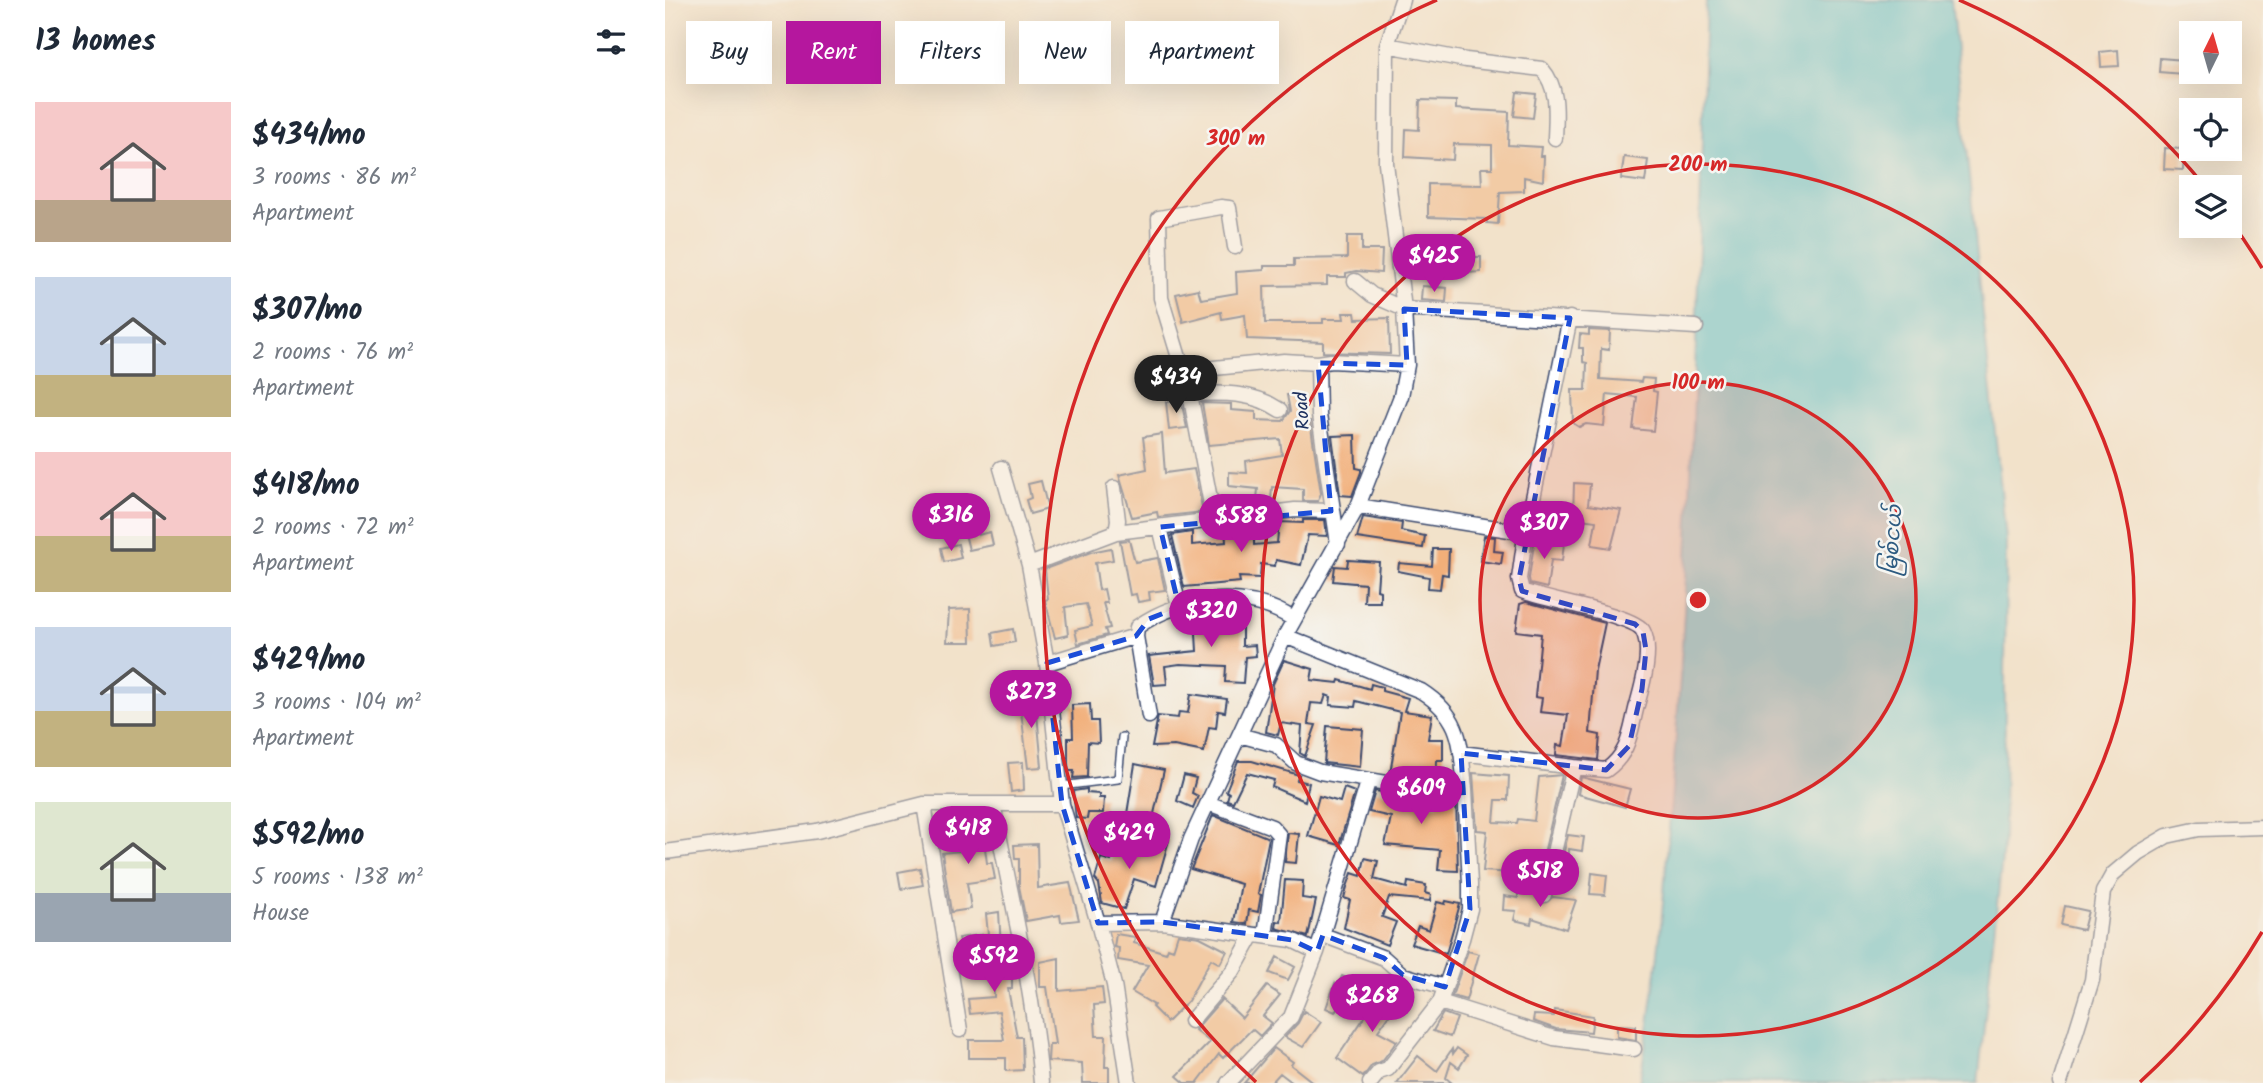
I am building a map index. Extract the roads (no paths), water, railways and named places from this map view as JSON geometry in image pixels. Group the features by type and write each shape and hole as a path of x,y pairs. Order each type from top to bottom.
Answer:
{"street":[{"path":"1162,922 1191,839 1293,619 1358,506 1401,396 1406,365 1404,309 1386,163 1387,45 1402,0"},
{"path":"1387,45 1453,58 1542,69 1552,80 1556,98 1555,138"},
{"path":"1214,520 1190,394 1161,298 1159,218 1221,206 1229,208 1235,247"},
{"path":"1355,281 1372,295 1404,309 1696,327"},
{"path":"1461,753 1606,770 1629,746 1642,689 1646,650 1643,632 1635,624 1618,617 1522,591 1519,579 1525,537 1570,318"},
{"path":"1184,371 1284,361 1318,363"},
{"name":"Road","path":"1338,544 1331,511 1319,415 1318,363 1331,361 1406,365"},
{"path":"1190,394 1251,396 1263,399 1280,410"},
{"path":"1002,468 1029,565 1047,663 1062,803 1114,985 1129,1083"},
{"path":"1114,488 1118,520 1116,532"},
{"path":"1358,506 1510,528 1522,532 1525,537"},
{"path":"1029,565 1116,532 1295,510 1331,511"},
{"path":"1160,527 1179,606"},
{"path":"1149,716 1136,636 1137,627 1179,606 1215,600 1252,602 1279,610 1293,619"},
{"path":"1047,663 1136,636"},
{"path":"1285,636 1421,691 1439,702 1453,719 1461,753 1470,909 1440,1002 1388,1069 1379,1072 1370,1083"},
{"path":"1239,735 1276,745 1296,763 1320,772 1429,790 1465,789"},
{"path":"1544,895 1574,767"},
{"path":"1228,1083 1291,1017 1323,935 1368,782"},
{"path":"665,852 817,831 924,804 1062,803"},
{"path":"1191,1021 1259,935 1279,835 1272,827 1208,803"},
{"path":"924,804 960,1030"},
{"path":"993,804 1010,894 1020,927 1037,1031 1041,1083"},
{"path":"2060,1083 2092,980 2103,892 2113,874 2138,853 2167,836 2199,829 2263,827"},
{"path":"1098,923 1162,922 1259,935 1292,940 1317,953"},
{"path":"1323,935 1384,958 1403,975 1445,987"},
{"path":"1440,1002 1554,1038 1634,1049"}],"lane":[{"path":"1061,786 1118,779 1122,737"}],"water":[{"name":"မြစ်ငယ်","path":"1706,0 1951,0 2006,539 2004,839 1978,1083 1639,1083 1653,997 1662,910 1682,644 1695,368"}]}
